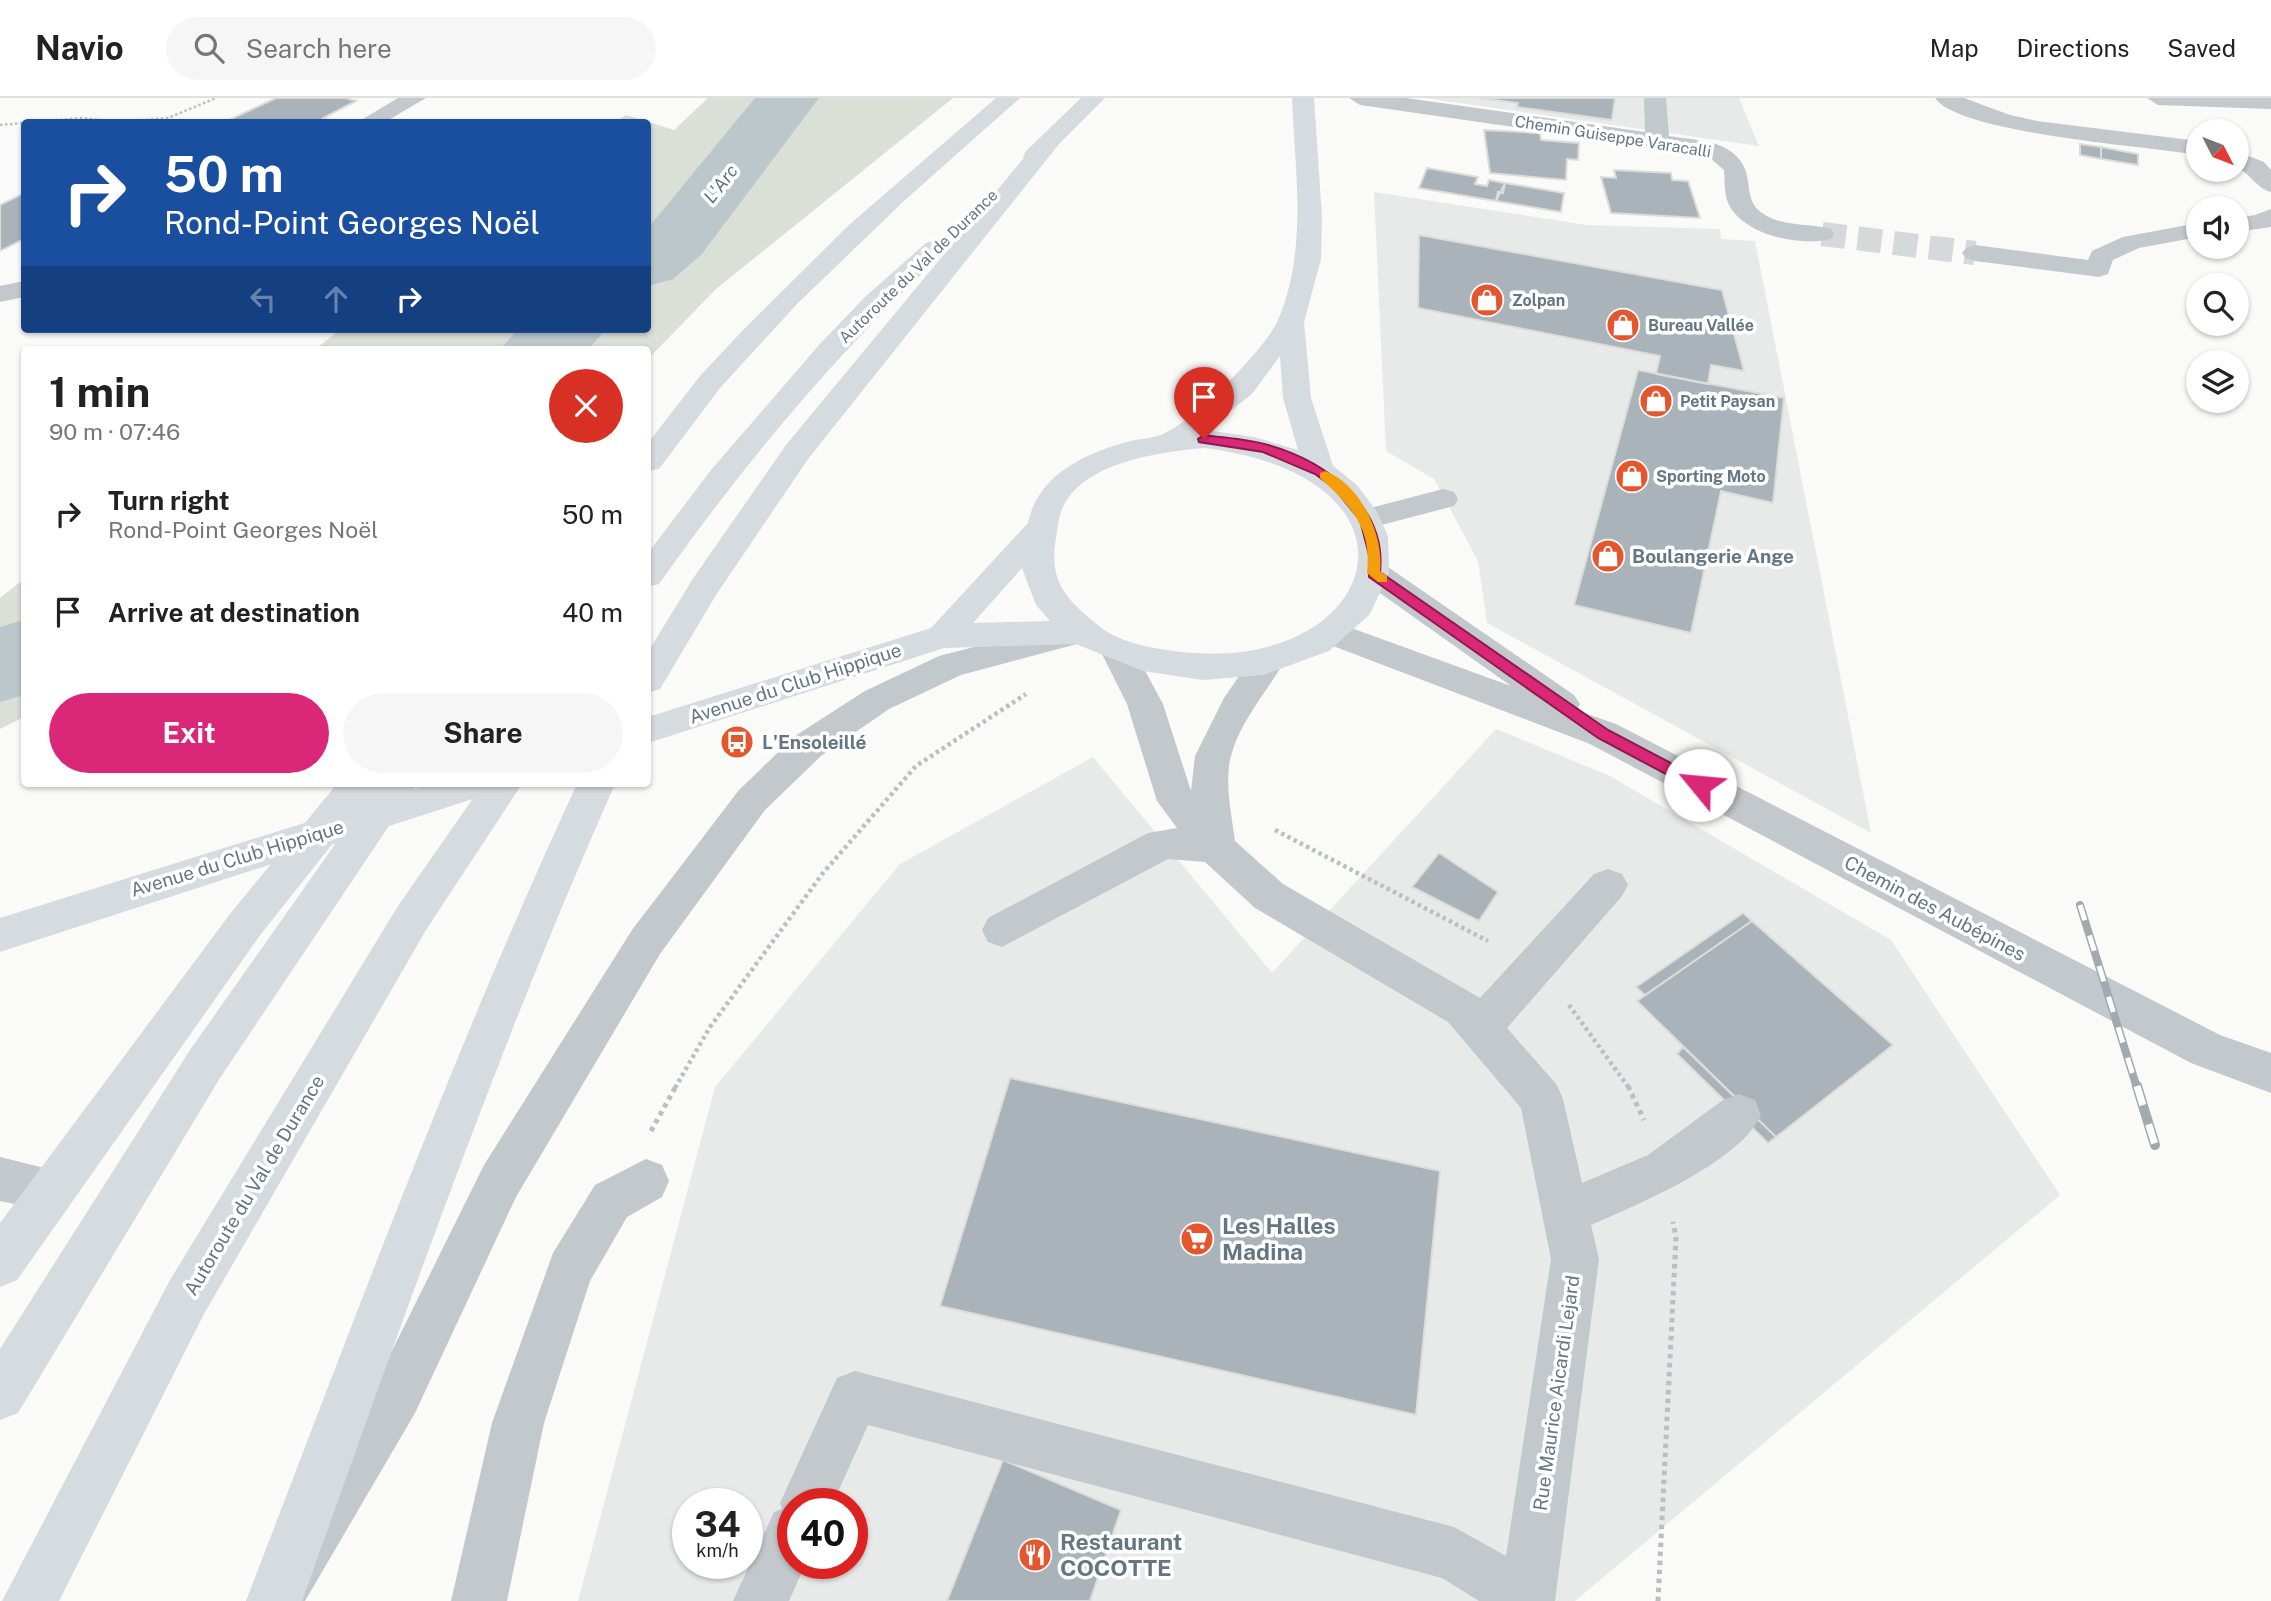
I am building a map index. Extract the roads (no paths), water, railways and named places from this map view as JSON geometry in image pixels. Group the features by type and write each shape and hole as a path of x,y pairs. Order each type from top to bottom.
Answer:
{"main road":[{"path":"651,449 720,371 918,174 1009,98"},
{"name":"Autoroute du Val de Durance","path":"651,572 680,530 757,436 857,321 1094,98"},
{"path":"1303,98 1310,218 1308,259 1291,322 1297,398 1319,471"},
{"path":"651,675 704,588 797,452 1050,141"},
{"path":"1173,441 1242,388 1291,322"},
{"path":"651,458 720,371"},
{"path":"943,636 1036,531 1048,504 1070,480 1111,457 1134,448 1204,439 1265,448 1319,471 1338,485 1366,519 1376,555 1374,573 1366,595 1352,614 1332,632 1302,650 1267,662 1230,668 1191,668 1154,663 1101,643 1050,601 1034,566 1036,531"},
{"name":"Avenue du Club Hippique","path":"651,729 943,636 1101,643"},
{"path":"0,1263 247,922 357,787"},
{"path":"0,1395 205,1064 396,787"},
{"name":"Avenue du Club Hippique","path":"0,935 465,787"},
{"name":"Autoroute du Val de Durance","path":"30,1601 187,1297 412,918 501,787"},
{"path":"274,1601 447,1141 555,872 595,787"}],"street":[{"path":"375,119 415,98"},
{"name":"Chemin Guiseppe Varacalli","path":"1360,98 1661,141 1718,153 1735,168 1740,203 1751,216 1785,229 1822,234"},
{"path":"1655,98 1656,133 1661,141"},
{"path":"1946,98 1976,111 2038,126 2101,137 2186,147"},
{"path":"2158,98 2271,102"},
{"path":"2249,164 2256,167 2271,186"},
{"path":"2249,224 2262,222 2271,216"},
{"path":"1975,253 2099,269 2101,256 2132,242 2186,232"},
{"path":"0,294 21,290"},
{"path":"1366,519 1443,499"},
{"name":"Chemin des Aubépines","path":"1374,573 1603,734"},
{"name":"Chemin des Aubépines","path":"1332,632 1603,734 2193,1043 2271,1073"},
{"path":"274,1601 397,1395 508,1169 646,942 752,800 808,746 877,701 951,665 1101,643"},
{"name":"Rue Maurice Aicardi Lejard","path":"1101,643 1145,704 1176,801 1216,848 1269,896 1464,1009 1541,1099 1574,1259 1527,1600"},
{"path":"1002,930 1162,844 1187,843 1216,848 1211,784 1213,757 1238,707 1267,662"},
{"path":"1480,1028 1608,885"},
{"path":"1566,1213 1664,1170 1739,1115"},
{"path":"0,1179 53,1190"},
{"path":"479,1601 517,1423 570,1270 628,1191"},
{"path":"813,1488 855,1396 1454,1554 1527,1600"},
{"path":"761,1601 777,1566"}],"waterway":[{"name":"L'Arc","path":"651,261 676,240 788,98"},
{"name":"L'Arc","path":"545,346 562,333"},
{"name":"L'Arc","path":"0,667 21,656"}],"tunnel":[{"path":"1822,234 1975,253"}],"railway":[{"path":"2080,905 2137,1088"},
{"path":"2137,1086 2155,1145"}],"place":[{"name":"Zolpan","path":"1487,300"},
{"name":"Bureau Vallée","path":"1623,325"},
{"name":"Petit Paysan","path":"1656,401"},
{"name":"Sporting Moto","path":"1632,476"},
{"name":"Boulangerie Ange","path":"1608,556"},
{"name":"L'Ensoleillé","path":"737,742"},
{"name":"Les Halles Madina","path":"1197,1239"},
{"name":"Restaurant COCOTTE","path":"1035,1555"}]}
